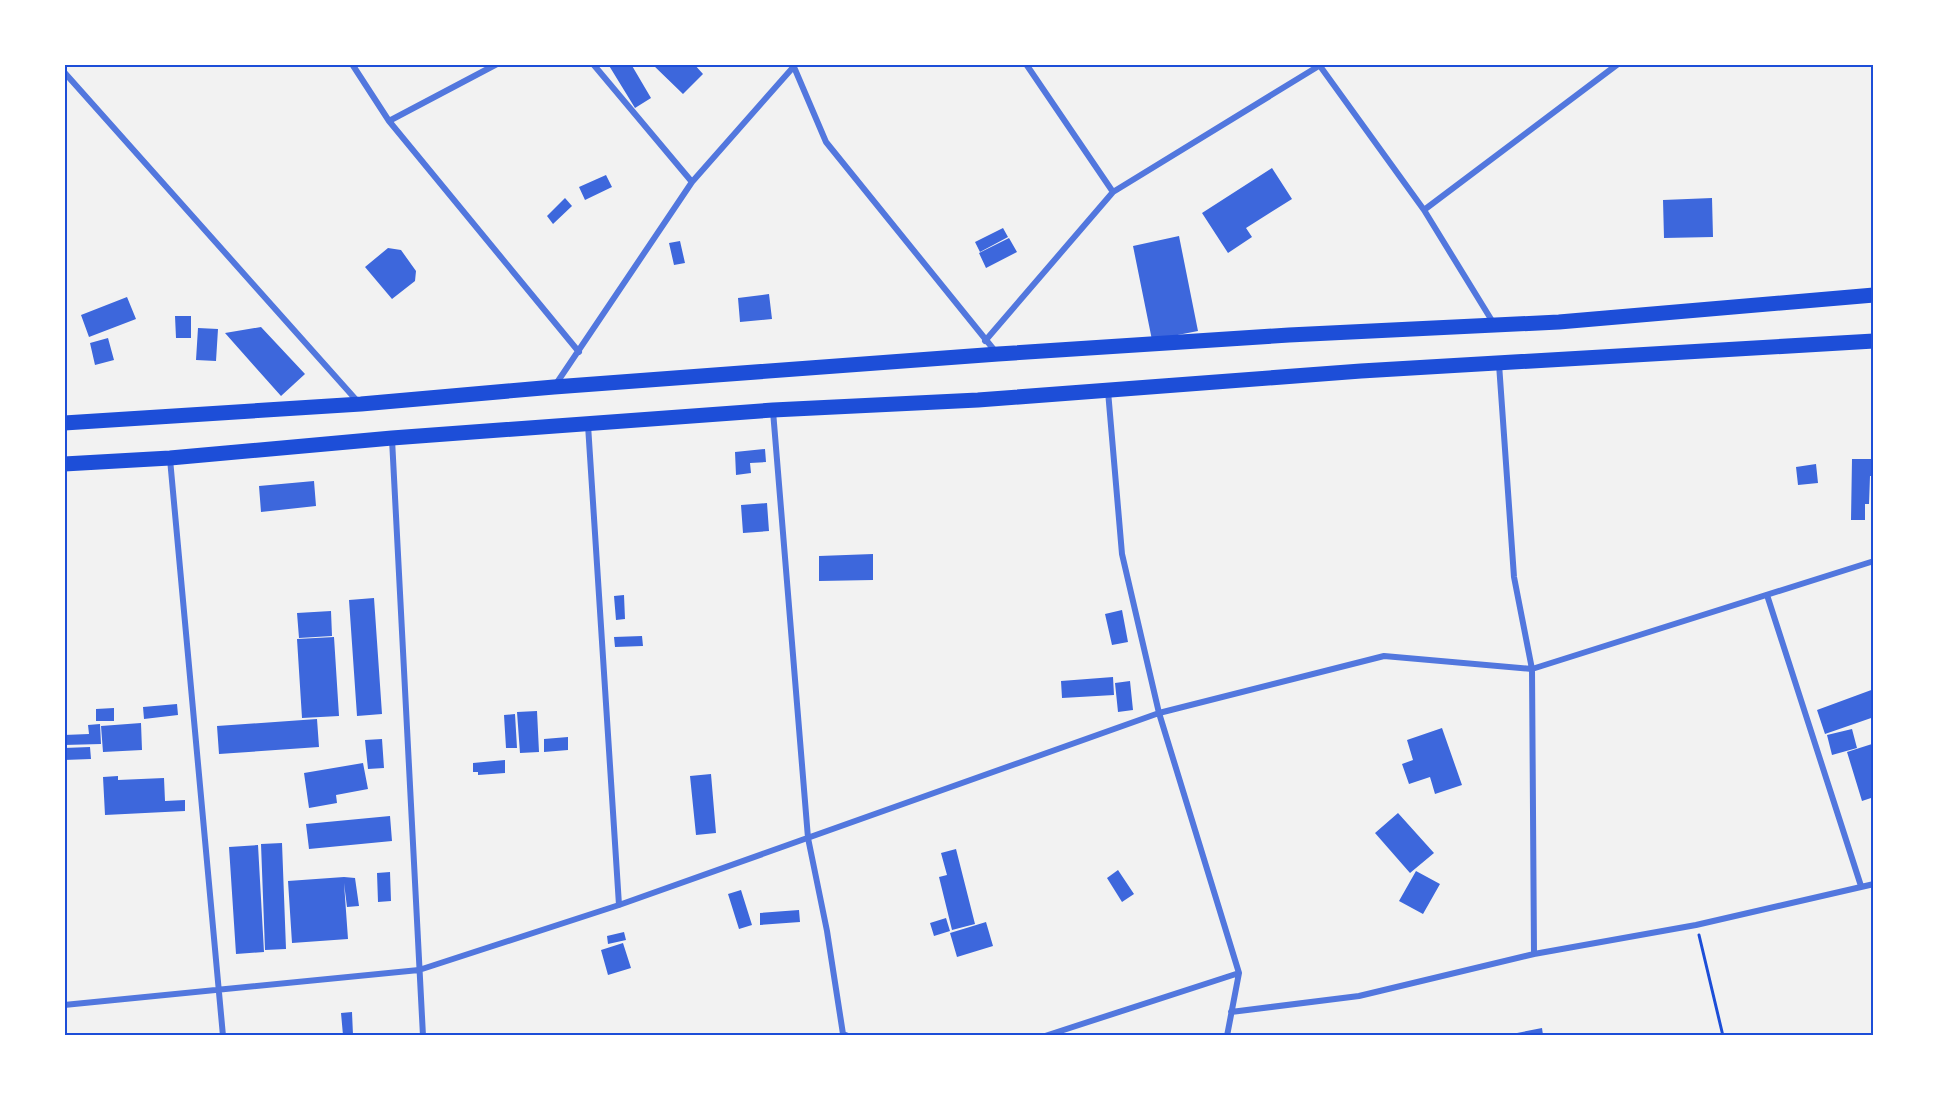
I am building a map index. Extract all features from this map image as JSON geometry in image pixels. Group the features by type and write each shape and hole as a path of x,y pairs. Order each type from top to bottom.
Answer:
{"highway":[{"path":"65,422 361,404 554,387 998,354 1289,335 1494,325 1874,296"},
{"path":"64,464 170,458 392,438 773,410 1108,391 1874,340"}],"street":[{"path":"352,64 389,121 579,352"},
{"path":"389,121 497,64"},
{"path":"593,64 692,182"},
{"path":"1026,64 1113,192"},
{"path":"1424,210 1618,64"},
{"path":"985,340 1113,192 1321,65 1424,210 1494,325"},
{"path":"554,387 692,182 795,66 826,142 998,354"},
{"path":"64,72 361,404"},
{"path":"1499,364 1514,577 1532,669 1534,954"},
{"path":"1108,391 1122,554 1159,713 1239,973 1227,1035"},
{"path":"773,410 808,838 845,1035"},
{"path":"588,425 619,905"},
{"path":"392,438 423,1035"},
{"path":"170,458 221,989 223,1035"},
{"path":"64,1005 418,970 619,905 1159,713 1384,656 1532,669 1874,561"},
{"path":"1767,595 1861,886"},
{"path":"1231,1012 1359,996 1534,954 1696,925 1874,884"},
{"path":"1045,1035 1239,973"}],"path":[{"path":"1696,925 1723,1035"}],"building":[{"path":"608,64 631,64 651,98 635,108"},
{"path":"652,64 694,64 703,74 683,94"},
{"path":"1272,168 1292,199 1246,228 1252,237 1228,253 1202,213"},
{"path":"606,175 612,187 585,200 579,187"},
{"path":"565,198 572,206 553,224 547,216"},
{"path":"1712,198 1713,237 1664,238 1663,200"},
{"path":"1003,228 1008,237 980,252 975,242"},
{"path":"1179,236 1198,331 1152,340 1133,246"},
{"path":"1009,238 1017,252 986,268 979,253"},
{"path":"680,241 685,263 674,265 669,243"},
{"path":"388,248 401,250 416,271 415,281 392,299 365,267"},
{"path":"769,294 772,319 740,322 738,298"},
{"path":"127,297 136,319 89,337 81,315"},
{"path":"175,316 191,316 191,338 176,338"},
{"path":"261,327 305,374 281,396 225,333"},
{"path":"198,328 218,329 216,361 196,360"},
{"path":"108,338 114,360 95,365 90,343"},
{"path":"765,449 766,462 750,463 751,473 736,475 735,452"},
{"path":"1852,459 1874,459 1874,476 1870,476 1869,504 1865,504 1865,520 1851,520"},
{"path":"1816,464 1818,483 1798,485 1796,467"},
{"path":"314,481 316,506 261,512 259,486"},
{"path":"767,503 769,531 743,533 741,505"},
{"path":"873,554 873,580 819,581 819,556"},
{"path":"624,595 625,619 616,620 614,596"},
{"path":"374,598 382,714 357,716 349,600"},
{"path":"1122,610 1128,642 1112,645 1105,614"},
{"path":"331,611 332,636 299,638 297,613"},
{"path":"642,636 643,646 615,647 614,637"},
{"path":"334,637 339,716 302,718 297,639"},
{"path":"1113,677 1114,695 1062,698 1061,681"},
{"path":"1130,681 1133,710 1118,712 1115,683"},
{"path":"1874,689 1874,717 1825,734 1817,710"},
{"path":"177,704 178,715 144,719 143,707"},
{"path":"114,708 114,721 96,721 96,709"},
{"path":"537,711 539,752 520,753 517,712"},
{"path":"515,714 517,748 506,748 504,715"},
{"path":"317,719 319,747 219,754 217,726"},
{"path":"141,723 142,750 103,752 101,726"},
{"path":"100,724 101,744 64,745 64,735 89,734 88,725"},
{"path":"1442,728 1462,785 1435,794 1430,777 1409,784 1402,764 1413,760 1407,740"},
{"path":"1852,729 1857,748 1832,755 1827,735"},
{"path":"568,737 568,750 544,752 544,739"},
{"path":"382,739 384,768 368,769 365,740"},
{"path":"1872,744 1874,797 1862,801 1847,752"},
{"path":"90,747 91,759 64,760 64,748"},
{"path":"505,760 505,773 478,775 478,772 473,772 473,763"},
{"path":"363,763 368,789 336,795 337,803 309,808 304,773"},
{"path":"711,774 716,833 696,835 690,776"},
{"path":"118,776 118,780 164,778 165,801 185,800 185,811 105,815 103,777"},
{"path":"1398,813 1434,853 1410,873 1375,833"},
{"path":"390,816 392,841 309,849 306,824"},
{"path":"282,843 286,949 265,950 261,844"},
{"path":"258,845 264,952 236,954 229,847"},
{"path":"956,849 975,924 952,930 939,877 947,875 941,853"},
{"path":"1118,870 1134,894 1122,902 1107,878"},
{"path":"1416,871 1440,884 1423,914 1399,901"},
{"path":"390,872 391,901 378,902 377,873"},
{"path":"355,878 359,906 347,907 344,883 348,939 292,943 288,881"},
{"path":"741,890 752,925 739,929 728,894"},
{"path":"799,910 800,922 760,925 760,913"},
{"path":"946,918 950,931 934,936 930,923"},
{"path":"986,922 993,946 957,957 950,933"},
{"path":"624,932 626,940 608,944 607,936"},
{"path":"623,943 631,968 608,975 601,950"},
{"path":"352,1012 353,1035 343,1035 341,1013"},
{"path":"1542,1028 1543,1035 1517,1035 1517,1033"}]}
